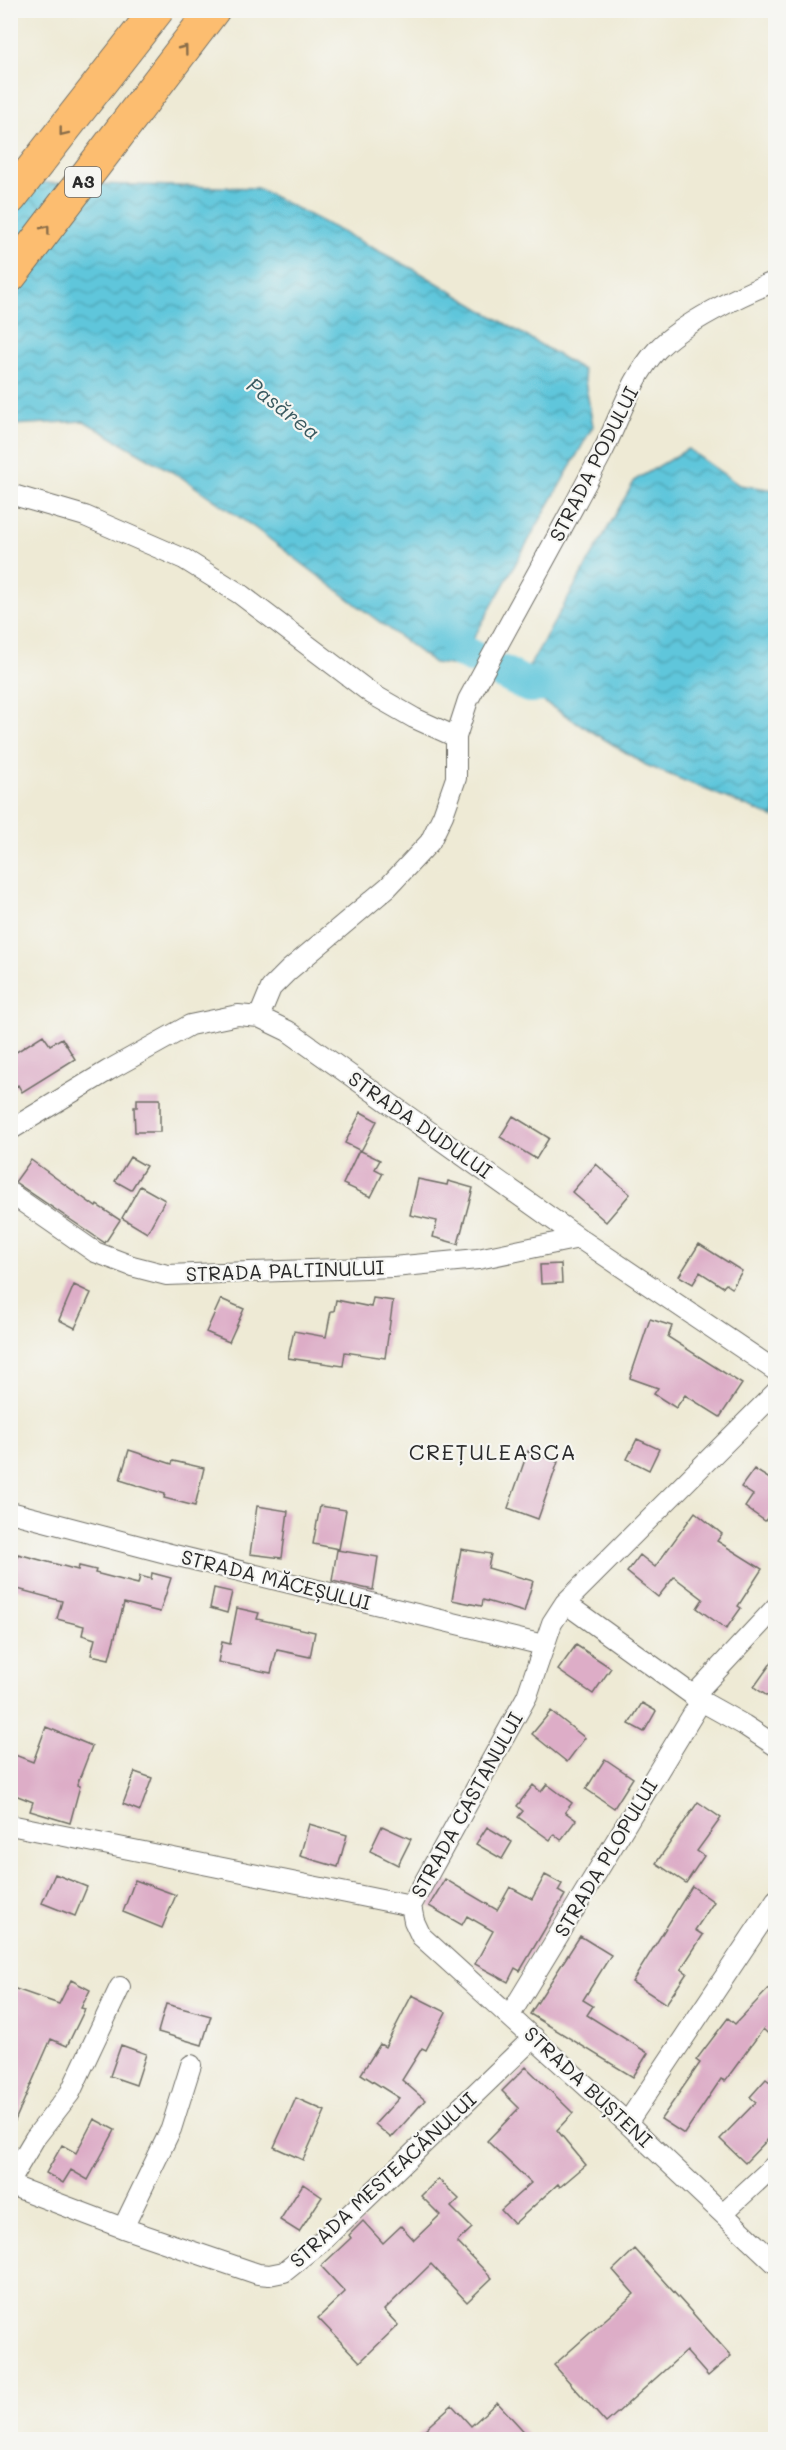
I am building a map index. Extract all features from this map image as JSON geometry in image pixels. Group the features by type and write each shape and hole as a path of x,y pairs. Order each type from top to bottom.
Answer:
{"highway":[{"name":"A3","path":"10,198 157,10"},
{"name":"A3","path":"10,276 213,10"}],"street":[{"name":"STRADA PODULUI","path":"456,737 468,700 607,444 641,373 657,350 693,324 753,290 776,281"},
{"path":"10,494 85,516 184,559 240,594 372,693 414,718 456,737 456,778 451,797 430,842 388,887 289,970 271,988 259,1017"},
{"name":"STRADA DUDULUI","path":"10,1130 109,1070 190,1025 238,1015 259,1017 288,1031 579,1238 776,1371"},
{"name":"STRADA PALTINULUI","path":"10,1193 95,1252 132,1266 167,1275 393,1267 478,1259 579,1238"},
{"name":"STRADA CASTANULUI","path":"10,1825 411,1906 526,1696 552,1623 565,1603 776,1392"},
{"name":"STRADA MĂCEȘULUI","path":"10,1512 170,1554 543,1645"},
{"path":"565,1603 697,1698 776,1746"},
{"name":"STRADA PLOPULUI","path":"510,2015 697,1698 776,1606"},
{"path":"627,2123 776,1900"},
{"name":"STRADA BUȘTENI","path":"411,1906 414,1922 421,1936 534,2037 776,2264"},
{"path":"10,2180 35,2138 70,2093 120,1987"},
{"name":"STRADA MESTEACĂNULUI","path":"10,2185 123,2228 258,2274 269,2276 284,2272 319,2244 534,2037"},
{"path":"123,2228 171,2129 191,2065"},
{"path":"723,2213 776,2164"}],"water":[{"path":"11,182 257,188 417,271 583,370 593,426 458,666 434,663 255,528 181,477 84,421 11,425"},
{"path":"688,449 739,485 775,490 775,818 646,765 518,686 635,480"}],"building":[{"path":"43,1035 50,1045 62,1038 75,1059 22,1092 18,1085 10,1090 10,1056"},
{"path":"137,1099 160,1099 160,1132 135,1132 134,1107 137,1107"},
{"path":"361,1112 377,1121 361,1151 345,1143"},
{"path":"513,1116 549,1138 536,1159 500,1137"},
{"path":"359,1150 380,1160 375,1169 383,1173 371,1197 343,1184"},
{"path":"130,1157 146,1166 131,1190 115,1181"},
{"path":"31,1160 96,1207 97,1205 120,1220 105,1243 15,1182"},
{"path":"596,1164 630,1194 606,1222 572,1192"},
{"path":"418,1179 447,1185 448,1181 473,1188 458,1244 433,1237 437,1221 410,1215"},
{"path":"140,1186 165,1200 147,1233 122,1218"},
{"path":"699,1244 742,1271 732,1288 726,1284 723,1287 700,1272 693,1284 679,1276"},
{"path":"561,1264 562,1283 541,1284 540,1265"},
{"path":"74,1285 91,1293 75,1328 59,1320"},
{"path":"373,1298 393,1301 385,1358 345,1352 343,1366 288,1358 294,1331 326,1337 331,1311 334,1311 336,1300 371,1307"},
{"path":"221,1299 244,1309 229,1342 206,1332"},
{"path":"650,1319 672,1326 668,1337 742,1384 720,1417 685,1395 676,1408 654,1394 658,1388 630,1378"},
{"path":"637,1439 659,1449 649,1470 627,1459"},
{"path":"129,1450 172,1464 173,1461 204,1468 195,1506 164,1498 165,1494 120,1480"},
{"path":"528,1451 558,1462 538,1519 508,1508"},
{"path":"754,1469 776,1483 776,1505 765,1521 745,1507 753,1495 741,1487"},
{"path":"257,1506 288,1511 282,1558 250,1554"},
{"path":"320,1506 346,1510 339,1549 313,1544"},
{"path":"695,1512 722,1534 717,1541 762,1569 738,1606 741,1608 726,1629 697,1608 703,1599 674,1577 658,1597 627,1572 640,1555 655,1567"},
{"path":"461,1549 491,1554 488,1568 533,1581 524,1612 483,1600 482,1606 452,1600"},
{"path":"337,1550 378,1557 373,1590 332,1581"},
{"path":"18,1554 78,1570 79,1566 96,1570 95,1573 138,1584 140,1576 151,1579 152,1573 171,1578 160,1612 124,1603 109,1659 91,1655 95,1639 82,1635 84,1626 57,1619 62,1601 10,1587"},
{"path":"214,1588 232,1592 227,1613 210,1608"},
{"path":"237,1608 259,1613 257,1619 315,1632 310,1657 277,1650 271,1673 218,1662 222,1642 230,1644"},
{"path":"576,1645 611,1668 593,1694 558,1670"},
{"path":"776,1656 776,1702 754,1687"},
{"path":"642,1703 656,1711 644,1732 629,1724"},
{"path":"551,1711 585,1738 567,1762 532,1734"},
{"path":"46,1727 92,1746 77,1785 80,1786 70,1823 30,1811 33,1802 10,1793 10,1753 33,1762"},
{"path":"605,1759 633,1778 614,1808 586,1789"},
{"path":"135,1772 152,1778 140,1811 123,1804"},
{"path":"547,1784 572,1803 565,1812 576,1820 561,1840 554,1834 550,1840 518,1817 523,1811 517,1806 533,1785 541,1792"},
{"path":"698,1802 721,1818 697,1851 704,1856 686,1883 656,1863"},
{"path":"309,1824 347,1835 338,1867 300,1856"},
{"path":"382,1826 411,1839 398,1865 370,1851"},
{"path":"487,1827 512,1842 502,1859 476,1844"},
{"path":"55,1874 87,1887 75,1916 42,1903"},
{"path":"545,1875 562,1884 558,1891 565,1895 520,1971 515,1968 508,1982 475,1964 493,1931 467,1916 462,1925 429,1906 445,1879 497,1910 510,1887 532,1899"},
{"path":"135,1880 176,1895 162,1928 123,1912"},
{"path":"692,1886 714,1902 695,1930 703,1935 681,1969 687,1973 666,2004 632,1982"},
{"path":"580,1936 611,1955 583,2000 593,2006 587,2015 648,2053 633,2077 530,2014"},
{"path":"71,1980 90,1990 81,2008 85,2009 67,2046 51,2039 10,2132 10,1987 59,2004"},
{"path":"776,1981 776,2041 763,2029 725,2081 721,2079 684,2134 661,2119 700,2063 696,2060 728,2018 735,2024"},
{"path":"412,1995 446,2012 426,2050 422,2048 402,2080 425,2100 391,2138 375,2124 399,2098 361,2074 380,2044 385,2047"},
{"path":"166,2004 211,2016 202,2045 158,2032"},
{"path":"121,2045 146,2054 136,2085 110,2076"},
{"path":"526,2067 573,2113 557,2130 586,2165 560,2187 558,2184 514,2224 501,2210 531,2183 487,2141 519,2108 502,2091"},
{"path":"766,2079 776,2087 776,2131 745,2163 720,2139 756,2102 750,2097"},
{"path":"296,2098 325,2111 303,2160 274,2147"},
{"path":"94,2119 115,2130 88,2180 71,2170 63,2183 46,2173 62,2145 76,2153"},
{"path":"438,2179 459,2199 451,2207 472,2228 457,2242 492,2278 467,2302 431,2264 384,2310 398,2325 360,2362 318,2318 345,2292 321,2266 351,2238 349,2235 363,2221 383,2243 401,2226 414,2240 440,2215 421,2196"},
{"path":"303,2184 322,2197 299,2232 280,2220"},
{"path":"635,2249 731,2356 708,2376 686,2351 606,2423 554,2365 634,2294 613,2270"},
{"path":"497,2402 531,2439 414,2439 452,2405 471,2426"}],"waterway":[{"name":"Pasărea","path":"438,615 461,651 471,656"},
{"name":"Pasărea","path":"501,672 529,686 567,684"}],"district":[{"name":"CREȚULEASCA","path":"493,1452"}]}
